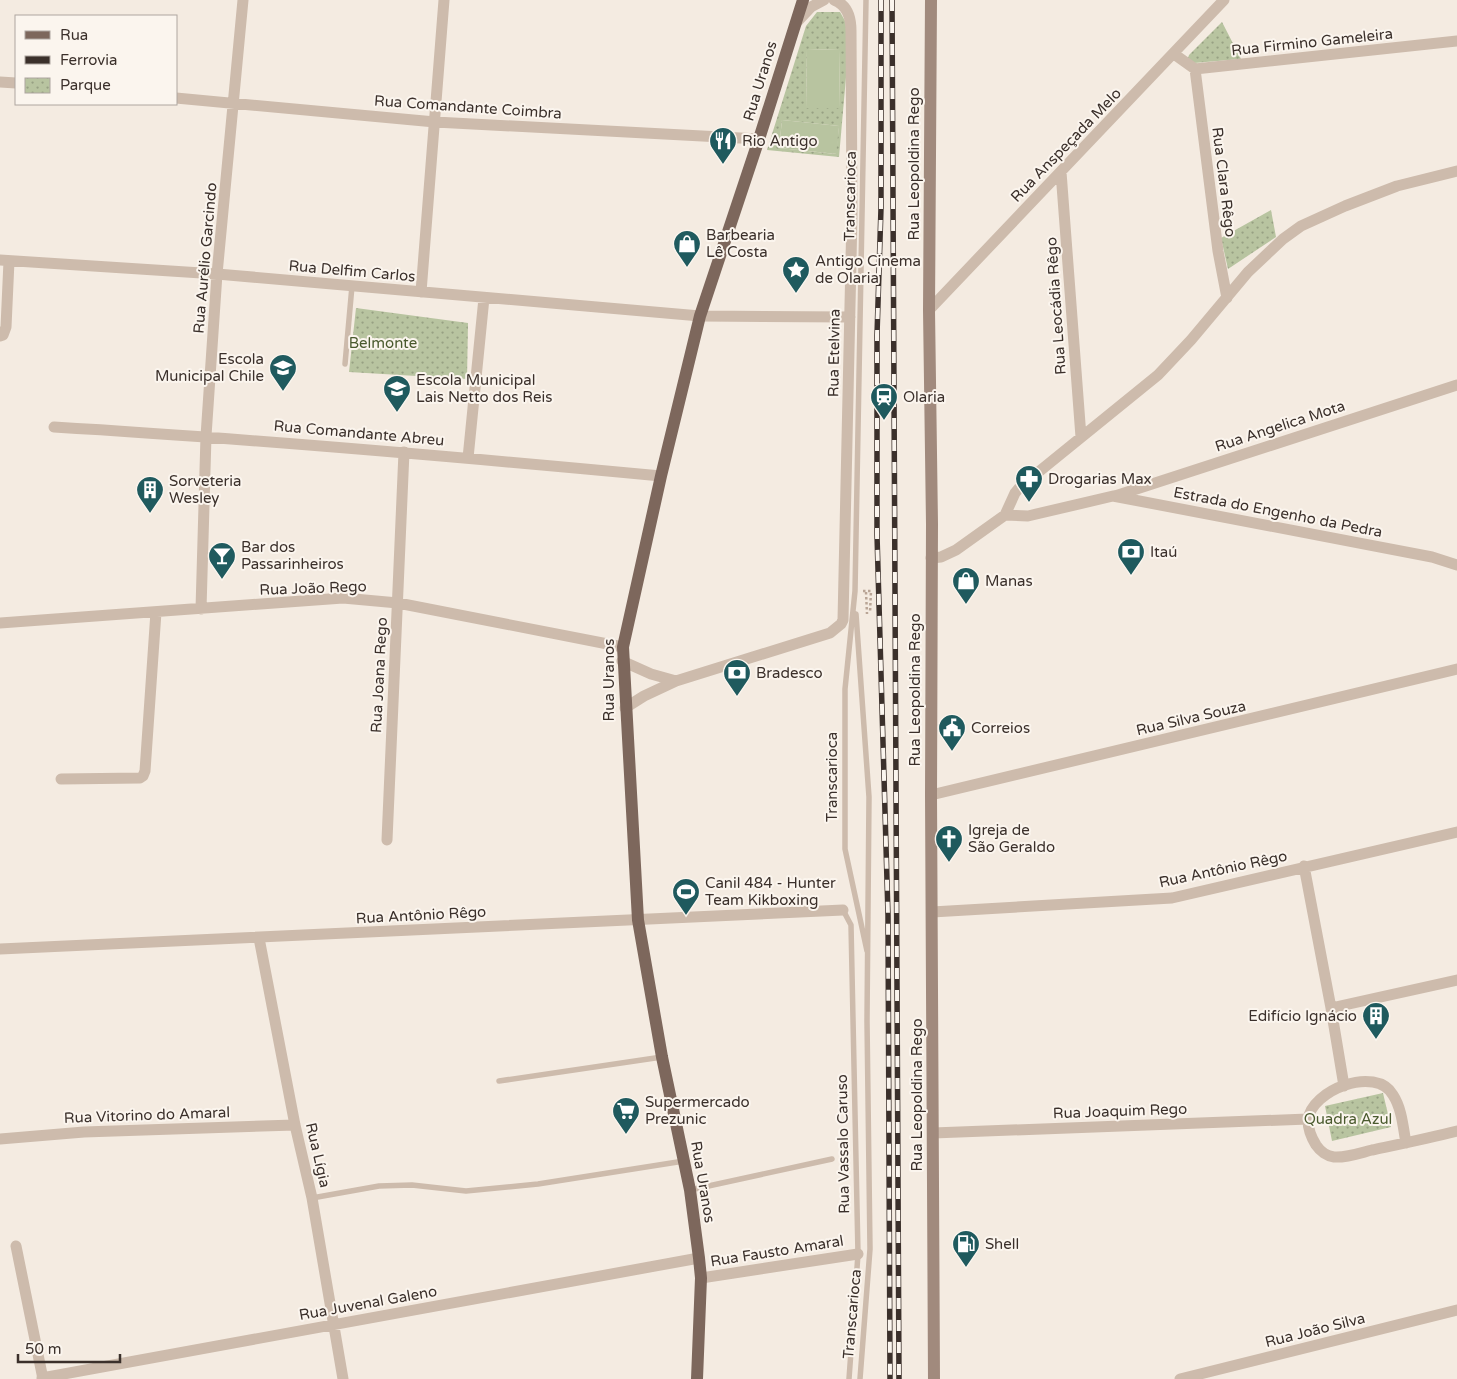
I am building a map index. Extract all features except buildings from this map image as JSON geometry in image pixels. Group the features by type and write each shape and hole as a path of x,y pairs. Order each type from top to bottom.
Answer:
{"main road":[{"name":"Rua Uranos","path":"697,1379 701,1278 699,1258 690,1190 662,1057 638,920 622,661 623,647 661,476 700,316 759,140 803,0"},
{"name":"Rua Leopoldina Rego","path":"931,0 929,310 934,1379"}],"street":[{"name":"Rua Aurélio Garcindo","path":"200,609 206,436 217,274 243,0"},
{"path":"421,292 444,0"},
{"path":"795,24 811,7 824,0"},
{"name":"Rua Etelvina","path":"676,681 830,633 841,624 844,615 850,317 852,31 847,9 840,2 834,0"},
{"name":"Rua Anspeçada Melo","path":"929,310 1224,0"},
{"name":"Rua Firmino Gameleira","path":"1195,69 1457,41"},
{"path":"1174,54 1195,69"},
{"name":"Rua Clara Rêgo","path":"1195,69 1218,250 1227,298"},
{"path":"0,82 15,83"},
{"name":"Rua Comandante Coimbra","path":"178,98 434,122 759,140"},
{"path":"931,558 942,557 956,550 1005,515 1015,493 1020,487 1158,375 1265,254 1283,238 1301,226 1397,186 1457,171"},
{"name":"Rua Leocádia Rêgo","path":"1061,172 1081,437"},
{"path":"0,336 3,335 6,327 5,260"},
{"name":"Rua Delfim Carlos","path":"5,260 217,274 700,316 850,317"},
{"path":"468,458 484,298"},
{"name":"Rua Angelica Mota","path":"1113,496 1457,385"},
{"name":"Rua Comandante Abreu","path":"54,427 206,436 661,476"},
{"name":"Rua Joana Rego","path":"387,840 404,452"},
{"name":"Estrada do Engenho da Pedra","path":"1005,515 1028,516 1113,496 1432,557 1457,565"},
{"name":"Rua João Rego","path":"0,622 344,598 398,603 623,647"},
{"path":"61,779 140,778 143,776 145,771 156,612"},
{"path":"622,661 640,670 676,681"},
{"name":"Rua Silva Souza","path":"931,795 1457,669"},
{"path":"625,708 644,696 676,681"},
{"name":"Rua Antônio Rêgo","path":"932,912 1172,898 1457,832"},
{"path":"1304,866 1344,1086"},
{"name":"Rua Antônio Rêgo","path":"0,950 843,910"},
{"name":"Rua Lígia","path":"259,938 295,1125 312,1198 343,1379"},
{"path":"1331,1008 1457,980"},
{"path":"1406,1142 1400,1111 1393,1095 1386,1086 1370,1080 1344,1086 1324,1097 1312,1110 1308,1119 1310,1136 1318,1148 1325,1154 1334,1157 1406,1142 1457,1131"},
{"name":"Rua Joaquim Rego","path":"933,1134 1308,1119"},
{"name":"Rua Vitorino do Amaral","path":"0,1139 84,1132 295,1125"},
{"path":"16,1246 43,1379"},
{"name":"Rua Fausto Amaral","path":"701,1278 858,1254"},
{"name":"Rua Juvenal Galeno","path":"43,1379 699,1258"},
{"name":"Rua João Silva","path":"1180,1379 1457,1310"}],"lane":[{"name":"Transcarioca","path":"860,1379 870,1249 867,951 869,796 855,602 866,0"},
{"path":"346,364 352,286"},
{"name":"Transcarioca","path":"855,602 845,689 845,849 867,951"},
{"name":"Rua Vassalo Caruso","path":"843,910 851,925 858,1254 849,1379"},
{"path":"499,1081 662,1057"},
{"path":"690,1190 832,1159"},
{"path":"312,1198 395,1185 466,1191 538,1184 684,1162"}],"path":[{"path":"870,613 871,591"}],"green space":[{"path":"817,12 840,12 848,26 849,43 839,157 767,150 806,26","holes":["807,49 840,50 839,108 806,108","782,120 839,126 836,154 779,148"]},
{"path":"1222,22 1241,59 1194,63 1188,58 1189,55"},
{"path":"807,49 840,50 839,109 806,108"},
{"path":"782,120 839,126 837,154 779,148"},
{"path":"1271,210 1276,237 1228,269 1221,238"},
{"name":"Belmonte","path":"356,308 468,323 467,379 349,372"},
{"name":"Quadra Azul","path":"1383,1093 1391,1127 1332,1141 1325,1106"}],"railway":[{"path":"881,0 881,208 877,335 877,535 888,915 890,1379"},
{"path":"892,0 899,1379"}],"place":[{"name":"Rio Antigo","path":"723,165"},
{"name":"Barbearia Lê Costa","path":"687,268"},
{"name":"Antigo Cinema de Olaria","path":"796,294"},
{"name":"Escola Municipal Chile","path":"283,392"},
{"name":"Escola Municipal Lais Netto dos Reis","path":"397,413"},
{"name":"Olaria","path":"884,421"},
{"name":"Drogarias Max","path":"1029,503"},
{"name":"Sorveteria Wesley","path":"150,514"},
{"name":"Itaú","path":"1131,576"},
{"name":"Bar dos Passarinheiros","path":"222,580"},
{"name":"Manas","path":"966,605"},
{"name":"Bradesco","path":"737,697"},
{"name":"Correios","path":"952,752"},
{"name":"Igreja de São Geraldo","path":"949,863"},
{"name":"Canil 484 - Hunter Team Kikboxing","path":"686,916"},
{"name":"Edifício Ignácio","path":"1376,1040"},
{"name":"Supermercado Prezunic","path":"626,1135"},
{"name":"Shell","path":"966,1268"}]}
